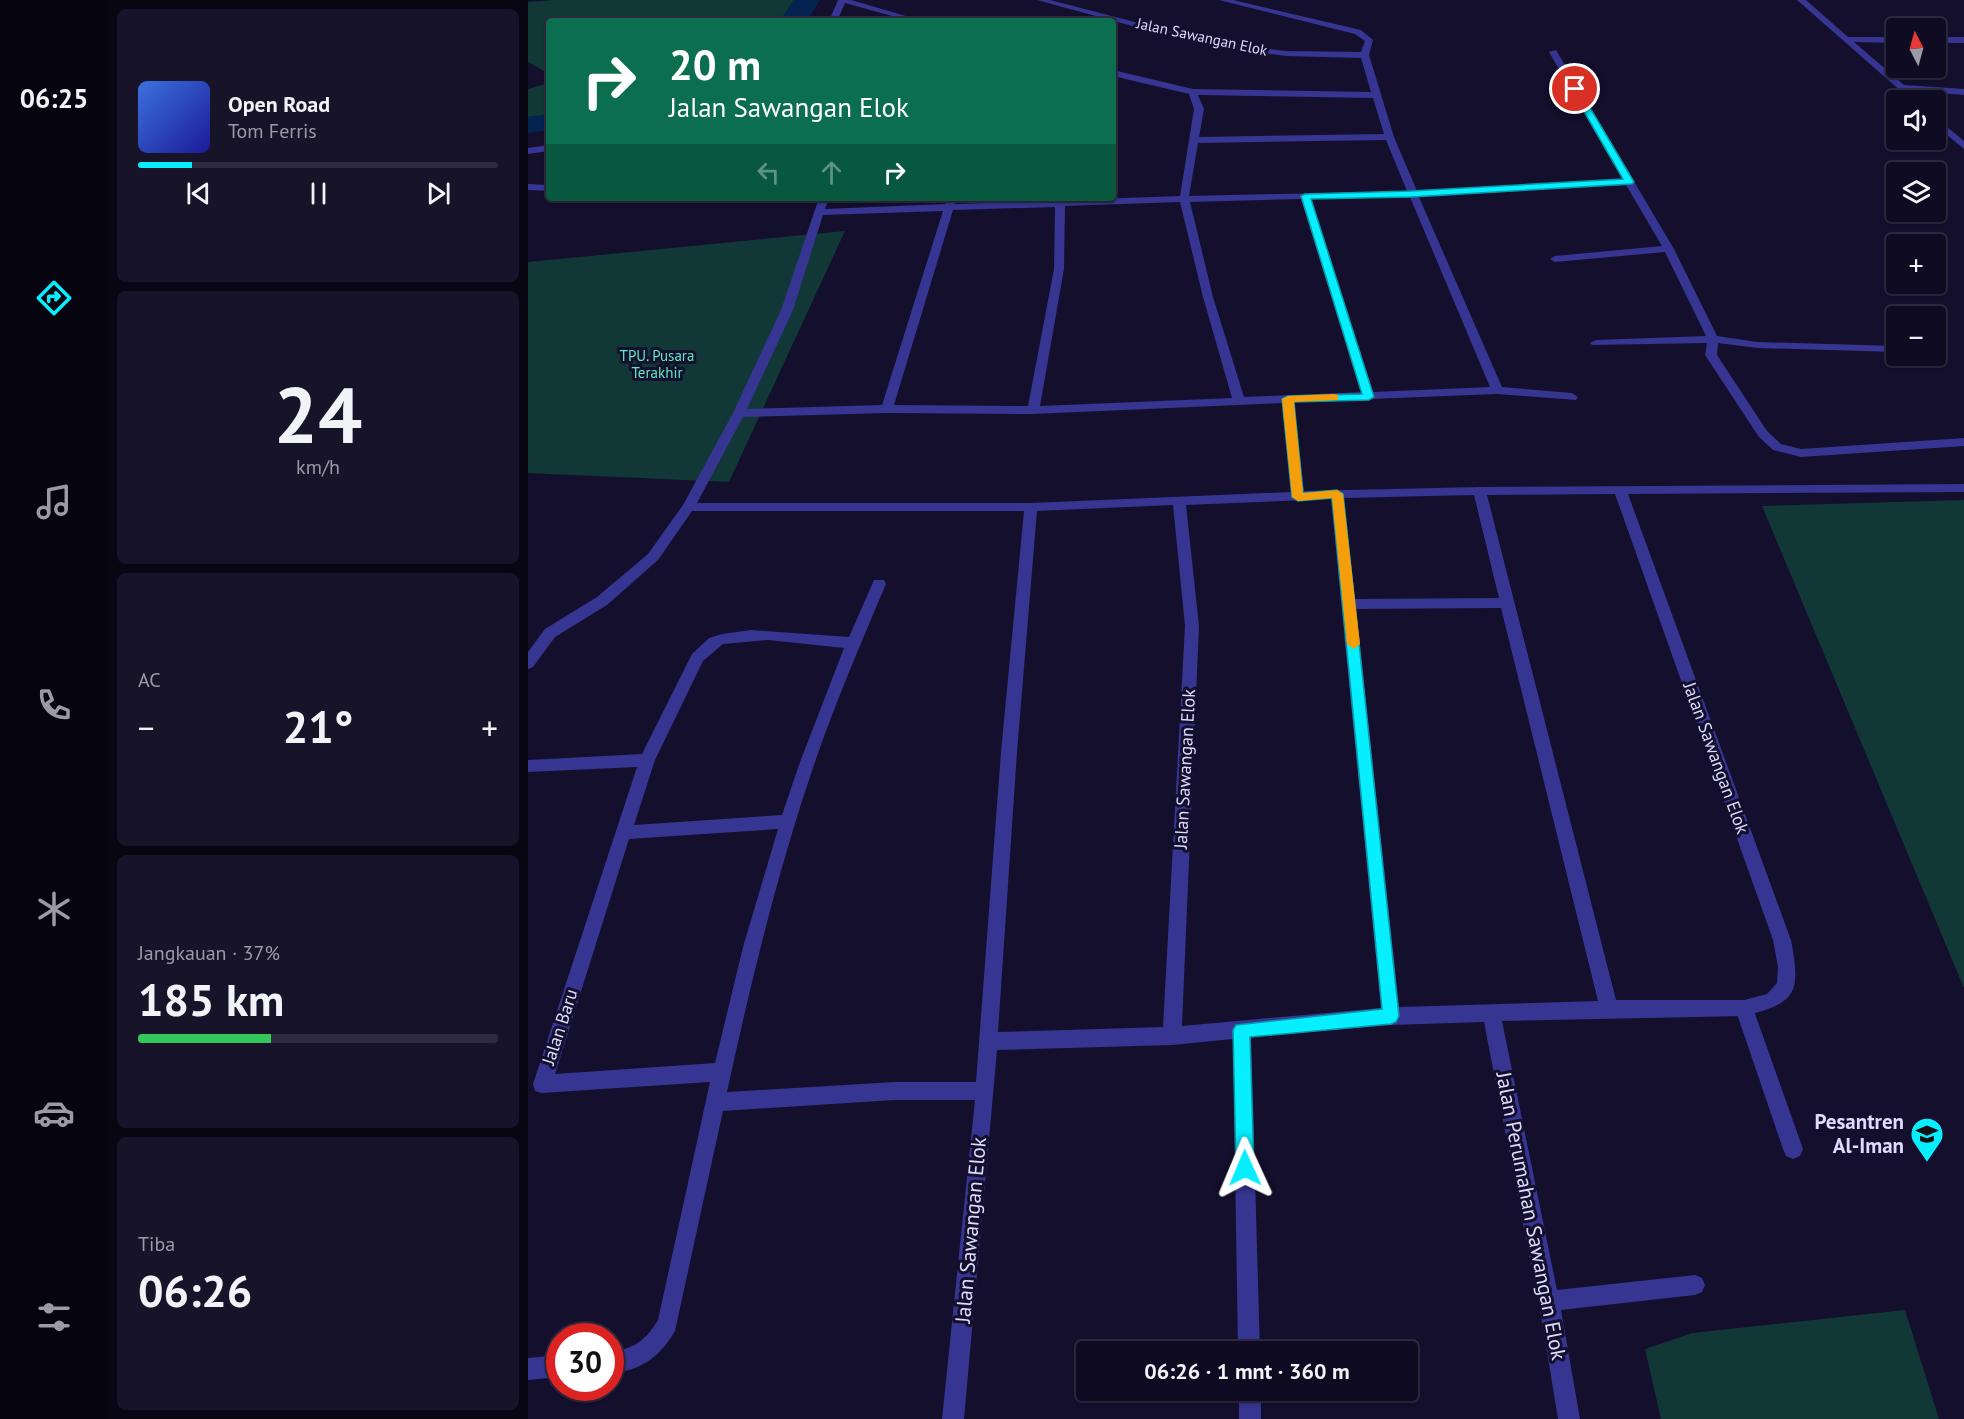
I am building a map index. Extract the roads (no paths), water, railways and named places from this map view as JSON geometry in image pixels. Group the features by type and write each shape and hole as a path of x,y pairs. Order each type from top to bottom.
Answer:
{"street":[{"path":"834,18 842,0 908,18"},
{"name":"Jalan Sawangan Elok","path":"1041,0 1114,18"},
{"path":"1223,0 1358,32 1369,40 1365,55 1389,137 1411,194 1497,390"},
{"path":"1801,0 1904,88 1964,92"},
{"name":"Jalan Sawangan Elok","path":"1116,19 1258,51 1311,56 1365,55"},
{"path":"1844,39 1886,40"},
{"path":"1946,40 1964,39"},
{"path":"1553,52 1669,249 1713,339 1711,355 1763,434 1777,447 1801,453 1964,442"},
{"path":"1116,74 1194,92 1378,95"},
{"path":"1194,92 1199,109 1184,199 1239,402"},
{"path":"1946,130 1964,146"},
{"path":"1195,140 1389,137"},
{"path":"528,151 546,148"},
{"path":"1116,200 1411,194 1629,182"},
{"path":"528,187 546,188"},
{"path":"1305,196 1369,397"},
{"path":"528,663 550,633 602,601 653,557 688,507 739,413 787,310 823,201"},
{"path":"818,212 952,203 1024,201"},
{"path":"1033,410 1059,269 1060,201"},
{"path":"887,409 952,203"},
{"path":"1555,259 1669,249"},
{"path":"1596,343 1713,339 1758,345 1886,349"},
{"path":"739,413 887,409 1033,410 1497,390 1572,397"},
{"path":"1288,399 1298,497"},
{"path":"688,507 1031,507 1337,494 1479,491 1964,488"},
{"name":"Jalan Sawangan Elok","path":"988,1041 1172,1036 1391,1016 1609,1009 1744,1008 1771,1001 1779,996 1786,985 1787,967 1782,940 1620,490"},
{"path":"1479,491 1609,1009"},
{"path":"1337,494 1391,1016"},
{"name":"Jalan Sawangan Elok","path":"1172,1036 1192,626 1179,501"},
{"name":"Jalan Sawangan Elok","path":"953,1419 985,1091 1009,752 1031,507"},
{"path":"624,1362 633,1361 654,1346 668,1324 721,1071 787,822 852,643 879,584"},
{"path":"1350,604 1508,603"},
{"name":"Jalan Baru","path":"721,1071 542,1084 647,760 697,658 707,647 721,639 749,635 852,643"},
{"path":"528,766 647,760"},
{"path":"623,833 787,822"},
{"path":"1744,1008 1793,1149"},
{"name":"Jalan Perumahan Sawangan Elok","path":"1491,1012 1549,1301 1569,1419"},
{"path":"1242,1030 1249,1341"},
{"path":"714,1102 894,1091 985,1091"},
{"path":"1549,1301 1695,1285"},
{"path":"528,1369 546,1367"},
{"path":"1250,1401 1250,1419"}],"water":[{"path":"794,0 820,0 809,18 782,18"},
{"path":"546,115 546,130 528,133 528,117"}],"place":[{"name":"Pesantren Al-Iman","path":"1927,1163"}],"park label":[{"name":"TPU. Pusara Terakhir","path":"657,364"}]}
